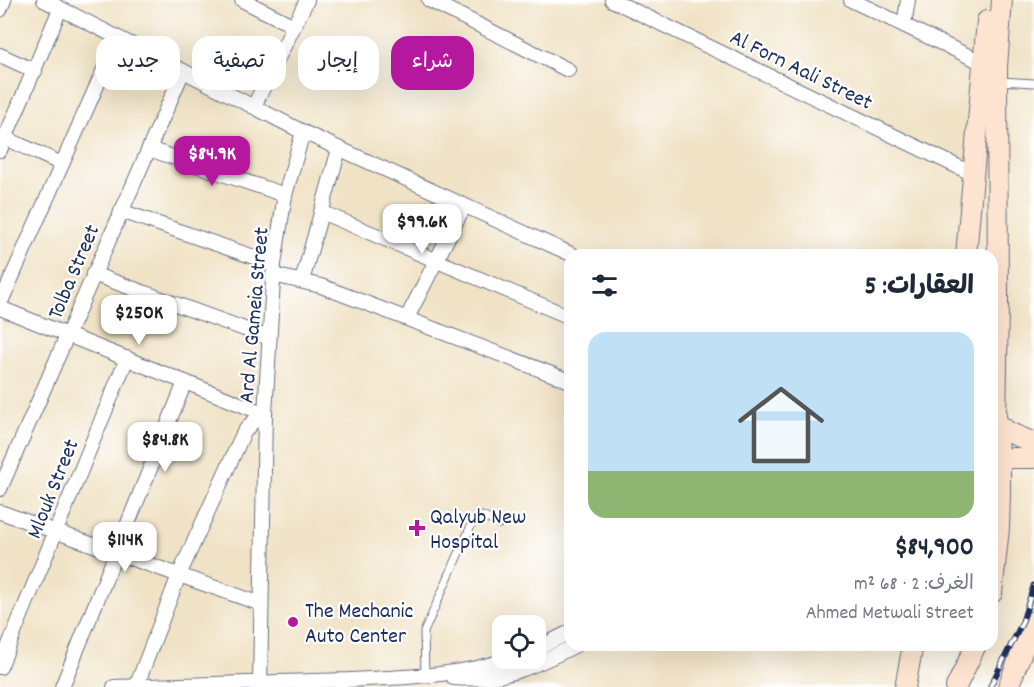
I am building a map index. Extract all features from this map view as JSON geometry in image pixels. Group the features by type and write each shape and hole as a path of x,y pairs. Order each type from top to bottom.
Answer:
{"main road":[{"path":"967,249 989,0"},
{"path":"996,249 998,81 1002,0"},
{"path":"998,423 1015,435 1034,443"},
{"path":"998,441 1000,460 998,537"},
{"path":"1000,460 1034,458"},
{"path":"1008,687 1034,621"},
{"path":"905,687 912,651"},
{"path":"956,687 973,651"}],"street":[{"path":"0,10 4,0"},
{"path":"44,0 114,36"},
{"path":"242,0 294,26"},
{"path":"254,106 307,0"},
{"path":"429,0 568,70"},
{"name":"Al Forn Aali Street","path":"612,0 975,175"},
{"path":"904,25 908,0"},
{"path":"858,2 983,63"},
{"path":"60,9 3,144 62,164"},
{"path":"0,55 34,71"},
{"path":"180,69 303,132 564,251"},
{"name":"Tolba Street","path":"0,489 183,71"},
{"path":"96,88 0,306 266,414"},
{"name":"Ard Al Gameia Street","path":"260,684 266,414 273,269 285,195 303,132"},
{"path":"149,149 285,195"},
{"path":"302,281 339,149"},
{"path":"408,318 464,206"},
{"path":"121,211 564,379"},
{"path":"321,212 564,313"},
{"path":"93,274 269,338"},
{"name":"Mlouk Street","path":"0,667 127,358"},
{"path":"62,687 185,382"},
{"path":"136,687 179,575 243,434 256,418 266,414"},
{"path":"0,512 261,604"},
{"path":"546,644 564,635"},
{"path":"425,676 490,679 531,667 564,651"},
{"path":"114,687 260,684 425,676 460,672 492,663"}],"lane":[{"path":"998,81 1034,83"},
{"path":"425,676 424,632 474,519 482,516 499,524"}],"railway":[{"path":"990,687 1022,623 1034,585"}],"place":[{"name":"Qalyub New Hospital","path":"417,528"},
{"name":"The Mechanic Auto Center","path":"293,622"}]}
